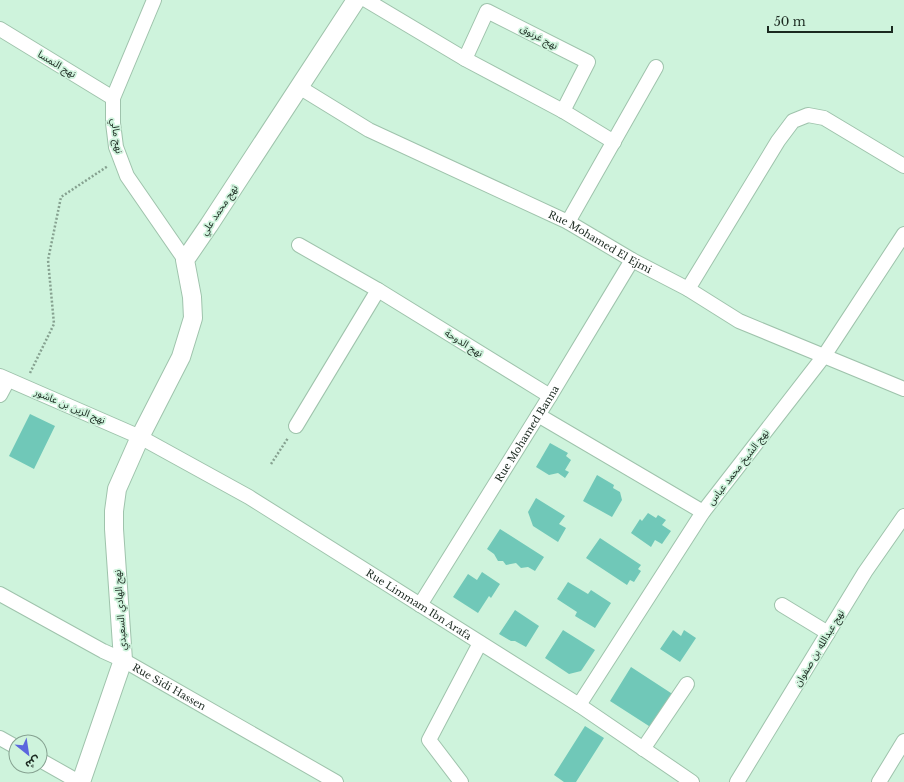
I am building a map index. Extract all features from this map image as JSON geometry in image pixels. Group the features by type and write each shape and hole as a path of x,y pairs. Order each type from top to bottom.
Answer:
{"street":[{"name":"نهج مالي","path":"154,0 113,98 113,123 116,148 127,176 185,260"},
{"name":"نهج محمد علي","path":"185,260 356,0"},
{"path":"366,0 466,59 563,111 614,142"},
{"name":"نهج غرنوق","path":"466,59 487,11 588,62 563,111"},
{"name":"نهج النمسا","path":"0,30 113,98"},
{"path":"568,222 656,67"},
{"name":"Rue Mohamed El Ejmi","path":"299,88 369,130 568,222 632,260 688,289 738,321 904,390"},
{"path":"688,289 778,140 793,120 808,115 824,118 904,166"},
{"name":"نهج الشيخ محمد عباس","path":"579,705 703,512 824,356 904,234"},
{"name":"نهج الدوحة","path":"299,245 378,290 550,396"},
{"path":"140,437 181,356 193,318 192,297 185,260"},
{"name":"Rue Mohamed Banna","path":"420,605 550,396 632,260"},
{"path":"296,426 378,290"},
{"path":"0,395 4,378"},
{"name":"نهج الزين بن عاشور","path":"4,378 140,437"},
{"path":"538,415 703,512"},
{"name":"Rue Limmam Ibn Arafa","path":"140,437 161,447 249,497 579,705 686,780"},
{"name":"نهج الهادي السعيدي","path":"80,782 123,660 114,511 117,489 140,437"},
{"name":"نهج عبدالله بن صفوان","path":"737,782 865,572 904,516"},
{"name":"Rue Sidi Hassen","path":"0,594 103,651 123,660 336,782"},
{"path":"782,605 828,633"},
{"path":"461,782 429,740 480,643"},
{"path":"643,749 687,684"},
{"path":"879,782 904,741"},
{"path":"48,764 80,782"}],"path":[{"path":"24,386 54,324 48,260 61,197 120,158"},
{"path":"271,464 296,426"}],"building":[{"path":"30,414 55,426 34,469 9,456"},
{"path":"550,443 568,453 566,456 571,460 565,470 569,472 565,478 558,473 549,475 536,467"},
{"path":"597,475 614,485 613,488 620,492 622,500 612,517 583,501"},
{"path":"536,498 565,516 559,524 566,528 558,542 533,526 528,512"},
{"path":"648,513 656,518 658,515 666,520 662,525 671,531 662,544 655,540 651,547 631,533 640,519 642,521"},
{"path":"500,529 544,557 535,571 528,567 521,568 516,563 506,565 503,561 498,561 494,554 487,549"},
{"path":"600,538 641,565 638,569 641,571 634,582 630,580 627,585 586,558"},
{"path":"482,572 500,584 491,598 489,596 478,613 453,597 468,574 477,580"},
{"path":"568,582 588,594 591,590 611,603 595,628 575,616 577,612 557,599"},
{"path":"515,610 539,626 526,647 499,634"},
{"path":"563,630 595,650 581,671 569,674 545,658"},
{"path":"673,630 681,636 684,630 696,638 680,662 660,649"},
{"path":"631,667 674,695 652,728 610,701"},
{"path":"585,726 604,738 576,782 564,782 554,775"}]}
